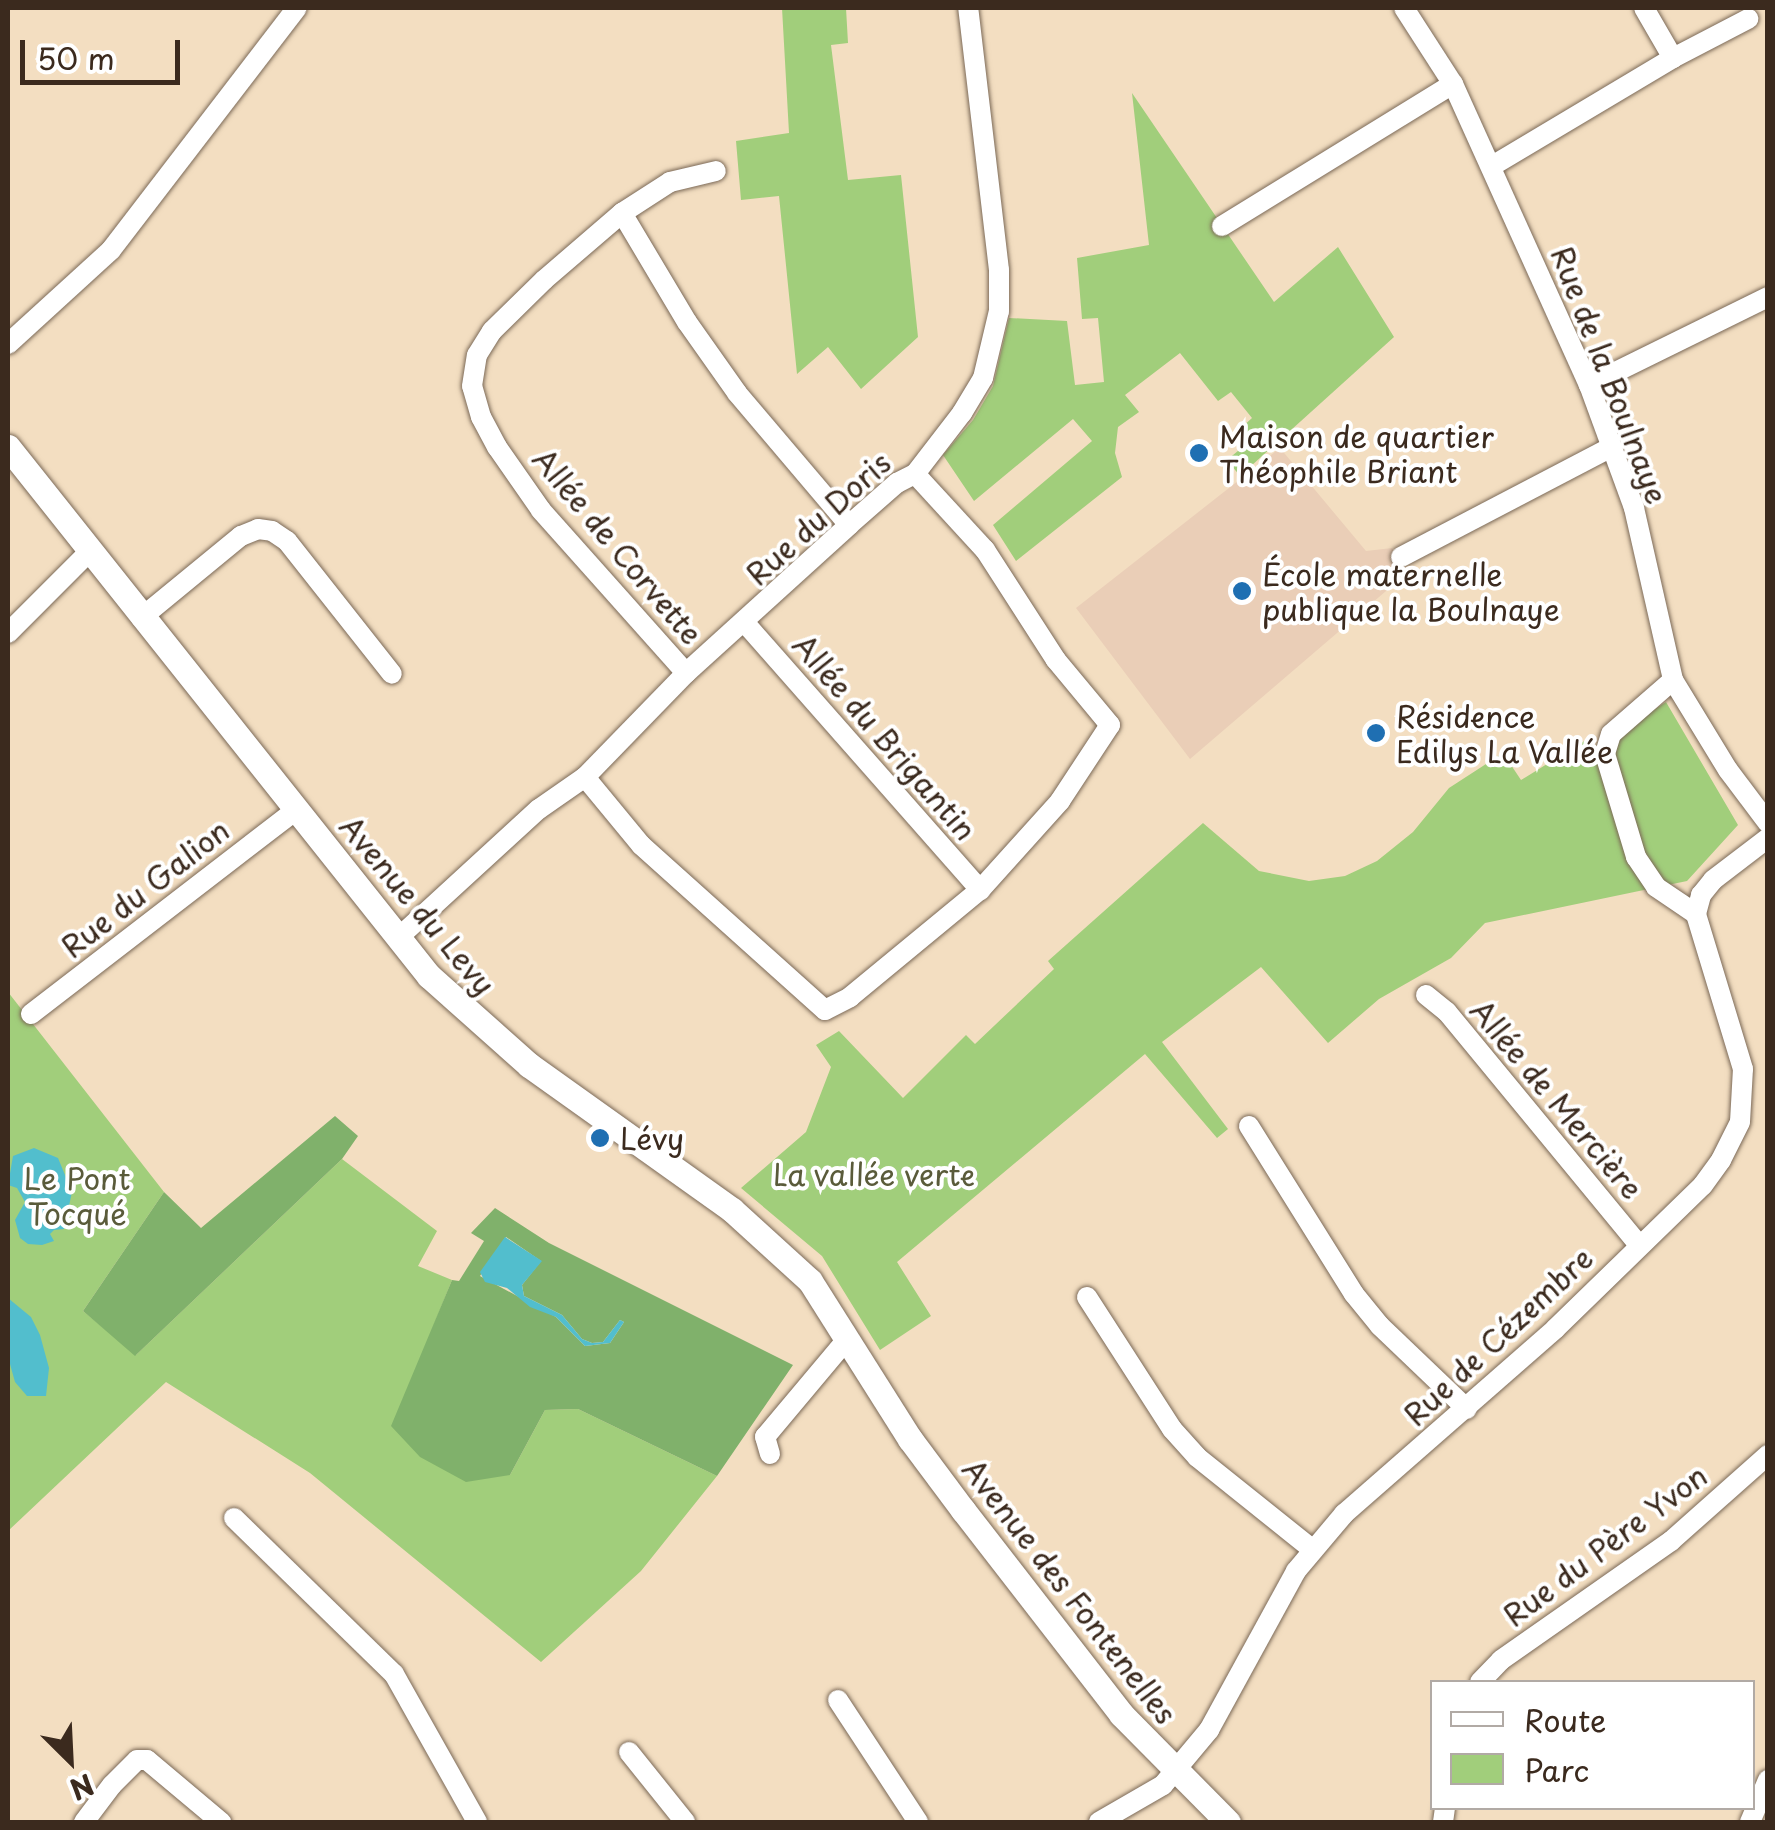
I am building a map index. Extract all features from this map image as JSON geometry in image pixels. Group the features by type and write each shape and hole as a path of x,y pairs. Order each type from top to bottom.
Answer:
{"street":[{"path":"8,344 111,250 297,8"},
{"name":"Rue du Doris","path":"398,938 538,810 585,777 686,673 849,525 896,483 915,474 983,378 999,310 999,270 968,8"},
{"name":"Rue de la Boulnaye","path":"1404,8 1453,84 1589,385 1634,508 1673,680 1728,770 1768,823"},
{"path":"1644,8 1673,58"},
{"path":"1492,166 1673,58 1748,19"},
{"path":"1222,226 1453,84"},
{"name":"Allée de Corvette","path":"686,673 540,510 480,418 472,386 476,355 492,331 622,213 670,182 716,172"},
{"path":"622,213 687,322 737,393 849,525"},
{"path":"1589,385 1768,297"},
{"path":"1402,557 1611,446"},
{"name":"Avenue du Levy","path":"8,447 88,553 428,976 499,1041 778,1249 810,1280 877,1386"},
{"path":"585,777 653,856 825,1010 850,997 980,890 1060,800 1110,725 1056,660 985,550 915,474"},
{"path":"141,618 240,536 258,530 272,532 288,542 392,674"},
{"path":"8,633 88,553"},
{"name":"Allée du Brigantin","path":"745,623 980,890"},
{"path":"1673,680 1611,734 1605,754 1636,857 1656,887 1696,914 1701,895 1714,880 1768,838"},
{"name":"Rue du Galion","path":"31,1014 296,810"},
{"name":"Rue de Cézembre","path":"1099,1822 1163,1784 1209,1730 1312,1548 1344,1514 1467,1409 1702,1185 1740,1122 1743,1068 1738,1041 1696,914"},
{"name":"Allée de Mercière","path":"1426,994 1447,1012 1639,1245"},
{"path":"1249,1126 1354,1294 1380,1326 1467,1409"},
{"path":"1087,1297 1172,1428 1197,1457 1312,1548"},
{"path":"770,1454 765,1437 848,1338"},
{"name":"Avenue des Fontenelles","path":"877,1386 931,1467 1110,1701 1228,1822"},
{"name":"Rue du Père Yvon","path":"1482,1680 1501,1660 1670,1541 1768,1455"},
{"path":"234,1518 394,1674 477,1822"},
{"path":"838,1700 918,1822"},
{"path":"629,1752 685,1822"},
{"path":"84,1822 137,1760 147,1760 221,1822"},
{"path":"1750,1822 1768,1780"}],"shaded area":[{"name":"École maternelle publique la Boulnaye","path":"1280,448 1366,551 1392,548 1407,573 1190,759 1076,608"}],"green space":[{"path":"782,8 846,8 848,43 831,45 848,180 901,175 918,337 861,389 828,347 797,374 779,196 741,200 736,141 789,133"},
{"path":"1132,93 1274,302 1338,247 1394,337 1240,476 1227,460 1250,441 1241,428 1252,418 1231,392 1218,401 1180,353 1125,395 1139,412 1118,427 1115,453 1122,477 1016,561 993,525 1092,441 1073,419 974,501 943,455 973,420 993,386 1009,318 1067,321 1075,385 1104,382 1098,318 1082,319 1077,258 1149,245"},
{"name":"La vallée verte","path":"1666,702 1738,825 1687,881 1485,923 1451,958 1379,999 1328,1043 1261,967 1162,1042 1228,1129 1217,1138 1145,1054 897,1262 931,1316 880,1350 822,1256 741,1188 806,1132 831,1067 816,1045 839,1031 903,1098 966,1035 975,1044 1054,969 1048,961 1203,823 1259,871 1309,881 1345,876 1377,861 1413,832 1449,788 1503,753 1521,780 1586,740 1593,749"},
{"name":"Le Pont Tocqué","path":"8,992 164,1192 83,1311 136,1355 342,1159 437,1231 418,1266 452,1280 429,1337 510,1475 545,1410 578,1409 717,1476 641,1571 541,1662 310,1473 166,1382 8,1531"},
{"path":"335,1116 358,1136 342,1159 135,1356 83,1311 164,1192 201,1228"},
{"path":"495,1208 549,1243 793,1365 717,1476 578,1409 545,1410 510,1475 466,1482 420,1457 391,1426 452,1280 459,1281 484,1241 471,1233","holes":["506,1237 541,1261 522,1285 524,1296 562,1315 582,1339 592,1343 603,1342 620,1320 624,1322 610,1343 585,1346 556,1317 480,1276"]}],"water":[{"path":"34,1148 58,1158 72,1192 64,1229 54,1230 50,1234 54,1241 42,1245 28,1244 20,1238 15,1220 25,1202 17,1188 8,1185 13,1156"},
{"path":"505,1237 542,1261 522,1285 524,1296 562,1315 582,1339 592,1343 603,1342 620,1320 624,1322 610,1343 585,1346 556,1317 530,1307 507,1288 485,1282 480,1272"},
{"path":"8,1298 31,1317 40,1335 49,1368 46,1396 27,1396 15,1382 8,1357"}],"place":[{"name":"Maison de quartier Théophile Briant","path":"1199,453"},
{"name":"École maternelle publique la Boulnaye","path":"1242,591"},
{"name":"Résidence Edilys La Vallée","path":"1376,733"},
{"name":"Lévy","path":"600,1138"}]}
